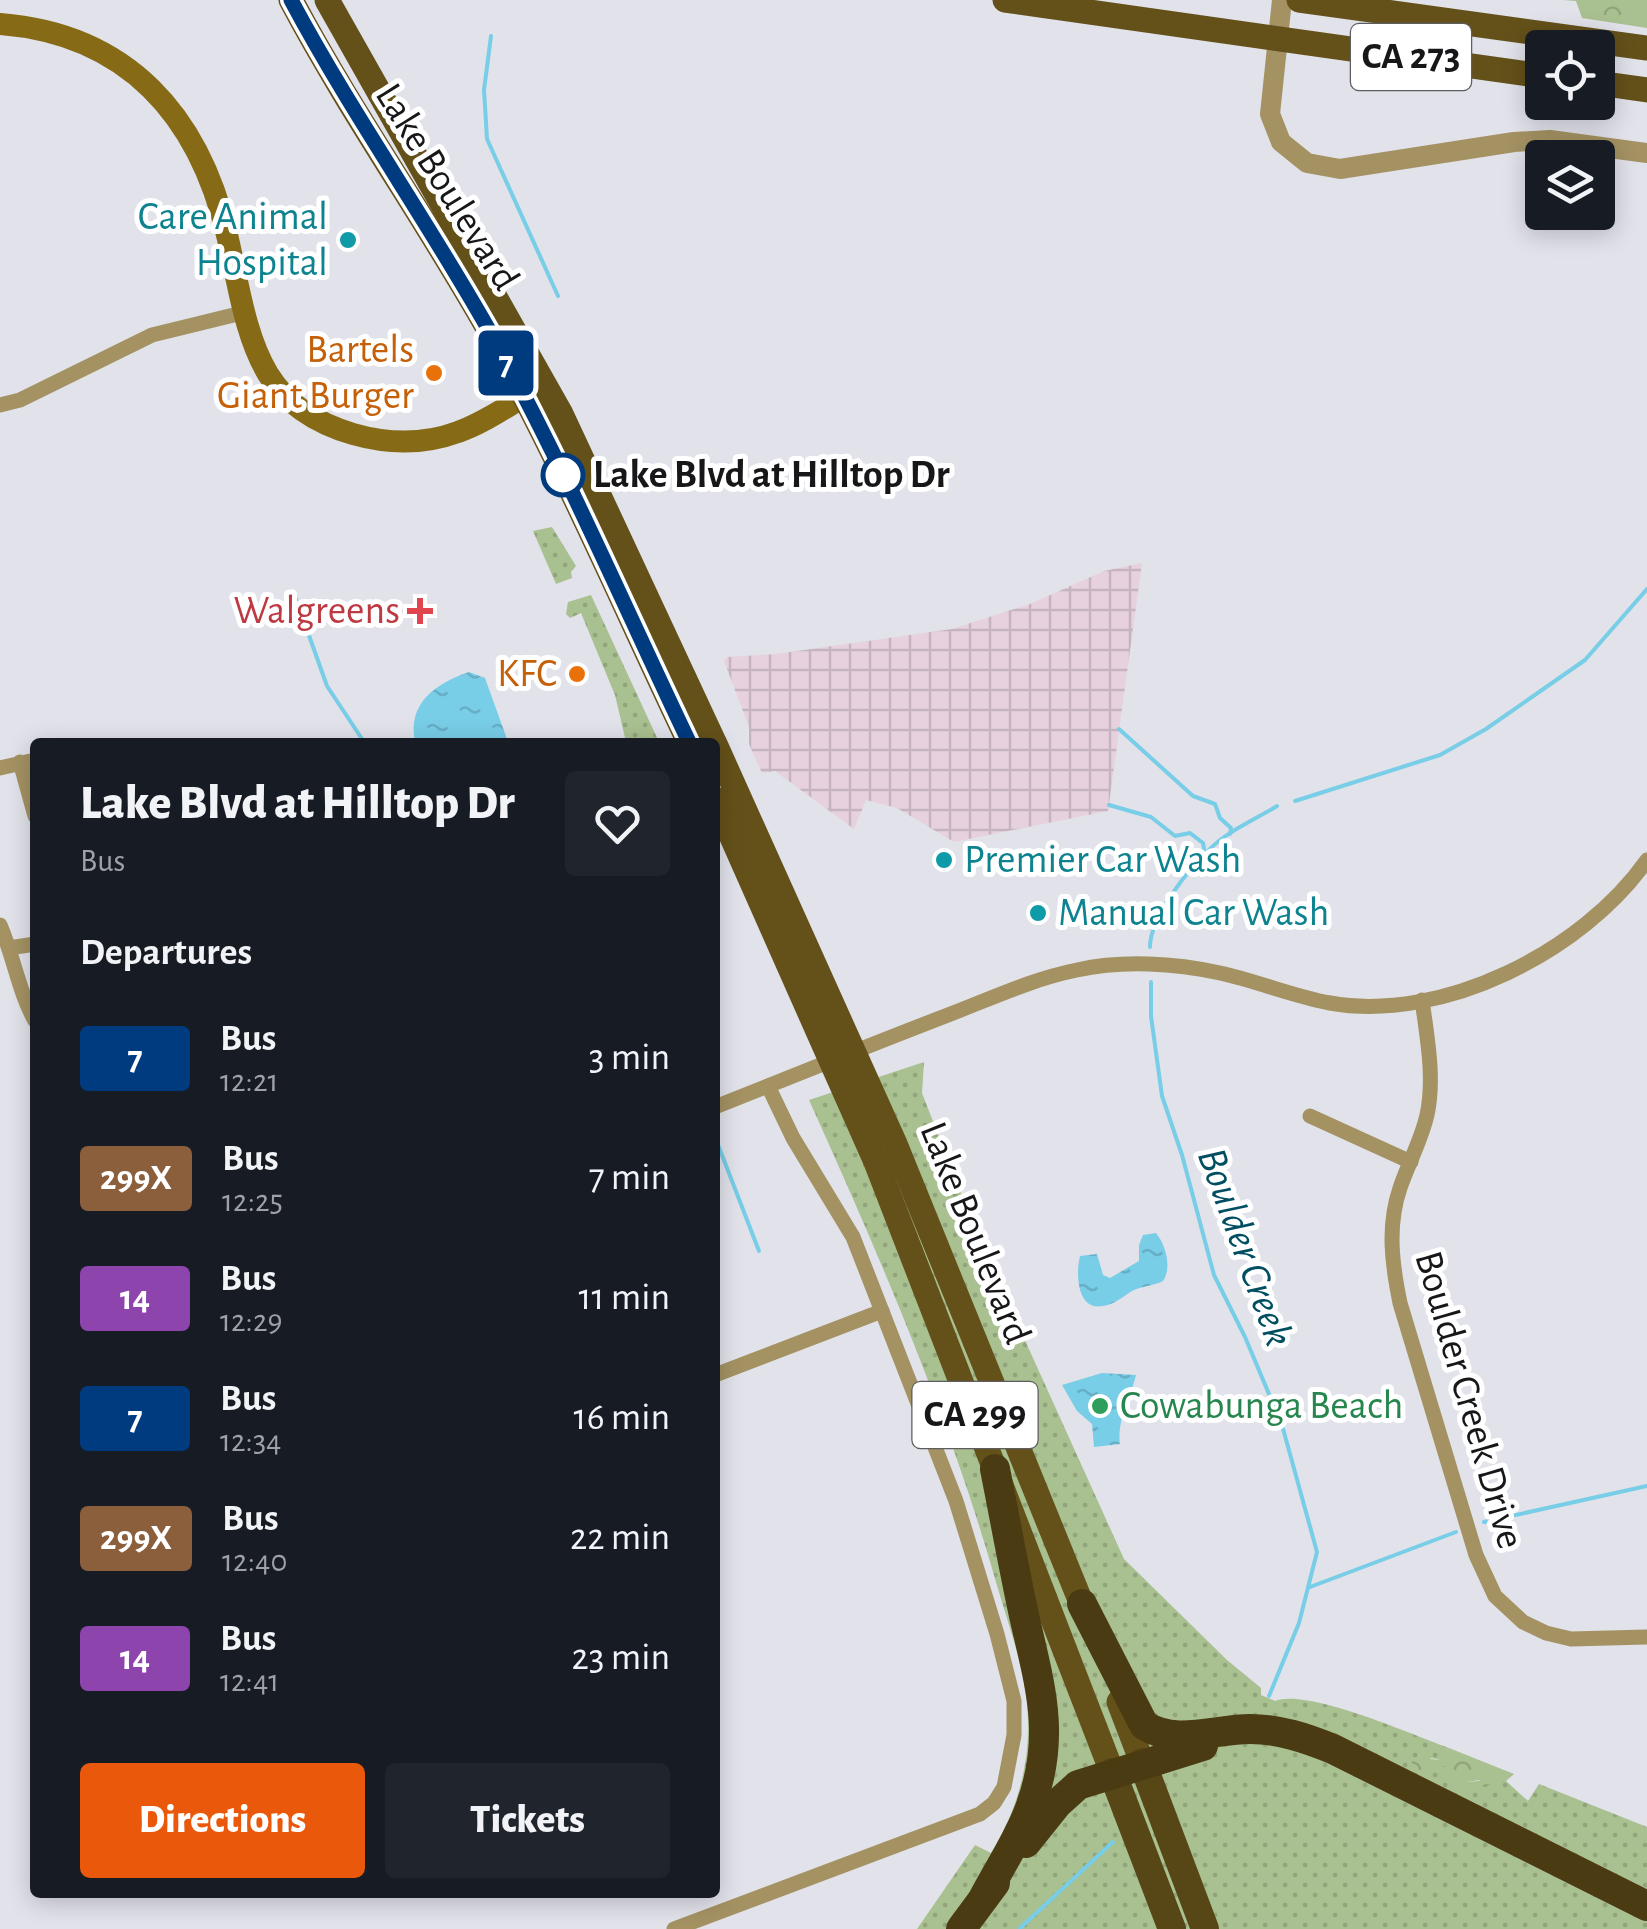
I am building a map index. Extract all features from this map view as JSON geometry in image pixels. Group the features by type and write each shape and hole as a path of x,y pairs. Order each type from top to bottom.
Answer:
{"highway":[{"path":"984,1897 1030,1810 1045,1730 1041,1679 995,1469"},
{"path":"1082,1604 1144,1725 1156,1733 1169,1736 1253,1728 1278,1731 1333,1749 1647,1906"},
{"path":"961,1929 1067,1793 1087,1781 1142,1762 1278,1731"},
{"name":"Lake Boulevard","path":"1142,1762 1206,1929"},
{"name":"Lake Boulevard","path":"1112,1772 1172,1929"}],"main road":[{"name":"Lake Boulevard","path":"291,0 332,78 492,336 534,391 687,738"},
{"name":"Lake Boulevard","path":"327,0 534,391 633,563 709,738"},
{"path":"345,0 349,39"},
{"name":"CA 273","path":"1005,0 1525,74"},
{"name":"CA 273","path":"1300,0 1647,48"},
{"path":"0,24 37,28 86,45 141,80 174,114 202,156 215,189 258,356 280,391 303,412 332,428 382,442 423,442 468,428 534,391"},
{"path":"1615,85 1647,90"},
{"name":"Lake Boulevard","path":"720,763 844,1055 919,1268 1112,1772"},
{"name":"Lake Boulevard","path":"720,809 936,1240 1142,1762"}],"street":[{"path":"1282,0 1270,101 1272,121 1286,148 1316,166 1340,169 1550,140 1647,153"},
{"path":"0,405 20,400 152,336 246,312"},
{"path":"0,768 27,761"},
{"path":"720,1105 1040,980 1077,970 1130,964 1178,967 1218,972 1333,1004 1422,1000 1490,982 1561,944 1632,881 1647,860"},
{"path":"0,926 10,948 20,992 30,1011"},
{"path":"10,948 30,945"},
{"name":"Boulder Creek Drive","path":"1422,1000 1430,1098 1399,1190 1391,1262 1400,1303 1484,1574 1495,1596 1510,1612 1546,1633 1578,1640 1646,1636"},
{"path":"674,1929 980,1814 994,1803 1004,1787 1010,1766 1012,1690 956,1501 846,1222 793,1138 768,1086"},
{"path":"1310,1116 1411,1162"},
{"path":"720,1373 882,1311"}],"shaded area":[{"path":"1142,563 1108,811 954,842 897,808 866,800 854,829 775,771 762,773 749,744 749,727 724,661 727,657 776,654 952,629 1030,604 1104,571"}],"green space":[{"path":"1563,0 1647,0 1647,28 1582,18 1576,1"},
{"path":"552,527 576,566 572,578 556,584 533,531"},
{"path":"591,595 657,738 625,738 615,695 581,613 570,618 566,614 568,602"},
{"path":"924,1062 922,1093 976,1232 1124,1559 1261,1688 1261,1695 1275,1701 1311,1701 1335,1707 1449,1748 1440,1760 1417,1755 1446,1766 1454,1777 1467,1782 1499,1779 1499,1768 1514,1774 1506,1781 1528,1801 1539,1784 1647,1827 1647,1929 917,1929 975,1845 991,1853 1014,1807 1028,1740 1025,1687 977,1520 935,1398 809,1100"},
{"path":"1449,1748 1499,1768 1499,1779 1485,1787 1479,1780 1467,1782 1468,1789 1463,1791 1454,1777 1442,1777 1445,1766 1422,1774 1411,1762 1427,1750 1431,1759 1439,1760"}],"water":[{"path":"469,672 485,678 507,738 415,738 415,716 420,706 445,683"},
{"path":"1156,1233 1167,1257 1163,1281 1136,1289 1107,1305 1087,1303 1078,1280 1080,1256 1097,1254 1103,1275 1110,1278 1139,1261 1143,1235"},
{"name":"Cowabunga Beach","path":"1102,1373 1136,1375 1122,1418 1120,1444 1094,1447 1092,1424 1077,1411 1062,1385"}],"waterway":[{"path":"491,36 484,90 487,139 558,296"},
{"name":"Boulder Creek","path":"1295,801 1440,755 1486,729 1585,660 1647,589"},
{"path":"296,599 327,686 361,738"},
{"path":"1119,729 1193,796 1215,804 1220,818 1231,828 1230,834"},
{"path":"1109,805 1151,817 1175,836 1190,833 1203,843 1205,854"},
{"name":"Boulder Creek","path":"1150,947 1156,922 1192,868 1226,836 1277,806"},
{"name":"Boulder Creek","path":"1151,982 1151,1016 1162,1096 1214,1275 1282,1425 1317,1552 1299,1623 1269,1696"},
{"path":"720,1150 759,1251"},
{"path":"1484,1522 1647,1486"},
{"path":"1310,1587 1456,1532"},
{"name":"Boulder Creek","path":"1019,1929 1113,1842"}],"bus line":[{"name":"7","path":"291,0 332,78 492,336 544,436 687,738"}],"place":[{"name":"Care Animal Hospital","path":"348,240"},
{"name":"Bartels Giant Burger","path":"434,373"},
{"name":"Lake Blvd at Hilltop Dr","path":"563,475"},
{"name":"Walgreens","path":"420,611"},
{"name":"KFC","path":"577,674"},
{"name":"Premier Car Wash","path":"944,860"},
{"name":"Manual Car Wash","path":"1038,913"},
{"name":"Cowabunga Beach","path":"1100,1406"}]}
